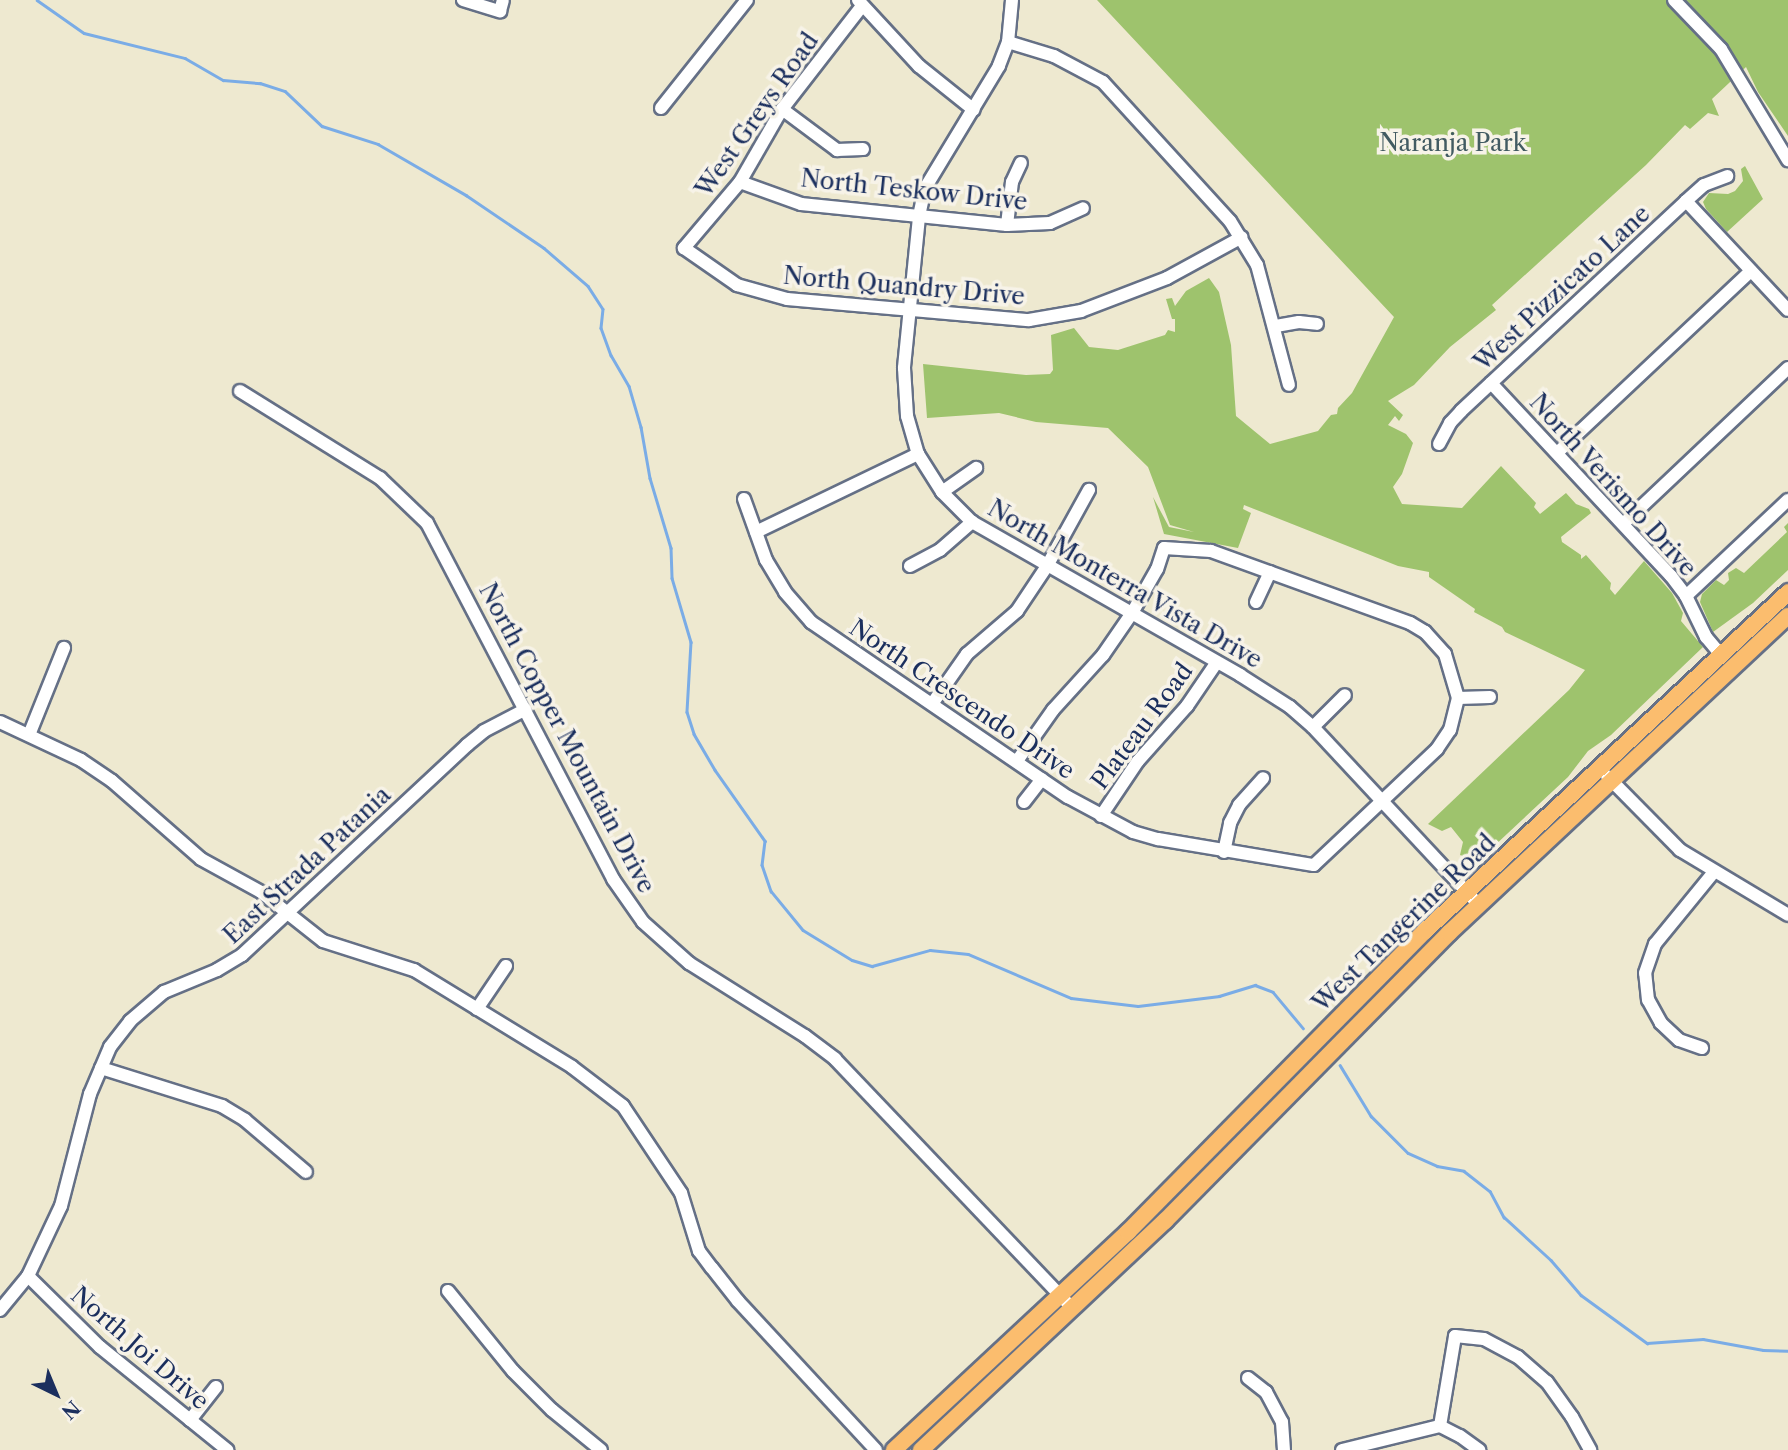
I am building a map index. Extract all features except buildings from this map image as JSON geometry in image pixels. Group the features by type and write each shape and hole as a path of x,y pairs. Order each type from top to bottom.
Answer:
{"main road":[{"name":"West Tangerine Road","path":"894,1450 1128,1232 1358,997 1466,892 1788,592"},
{"name":"West Tangerine Road","path":"921,1450 1073,1309 1479,905 1788,616"}],"street":[{"path":"463,0 501,6"},
{"path":"662,108 747,0"},
{"name":"North Monterra Vista Drive","path":"1012,0 1008,42 990,84 932,172 919,217 904,394 918,454 942,492 972,522 1282,701 1313,727 1479,905"},
{"path":"1674,0 1721,49 1788,160"},
{"path":"860,3 919,66 974,110"},
{"name":"West Greys Road","path":"684,248 740,182 782,110 860,3"},
{"path":"1008,42 1054,56 1103,82 1242,237 1257,265 1276,326 1289,385"},
{"path":"782,110 837,150 863,149"},
{"path":"1007,225 1012,182 1021,163"},
{"name":"West Pizzicato Lane","path":"1439,444 1450,423 1686,201 1704,185 1727,176"},
{"name":"North Teskow Drive","path":"740,182 801,204 1007,225 1050,223 1083,208"},
{"path":"1686,201 1788,310"},
{"name":"North Quandry Drive","path":"684,248 737,285 787,299 1028,320 1081,311 1167,278 1242,237"},
{"path":"1556,453 1751,271"},
{"path":"1276,326 1299,322 1317,324"},
{"path":"1623,524 1788,368"},
{"name":"North Verismo Drive","path":"1491,383 1623,524 1686,596 1706,637 1721,655"},
{"name":"North Copper Mountain Drive","path":"240,391 380,478 418,512 444,550 613,879 643,922 689,963 805,1035 835,1059 1073,1309"},
{"path":"756,532 918,454"},
{"path":"942,492 976,468"},
{"path":"932,704 967,654 1017,611 1047,566 1089,490"},
{"name":"North Crescendo Drive","path":"744,499 766,560 811,622 1101,816 1158,839 1314,865 1384,802"},
{"path":"1686,596 1788,500"},
{"path":"910,566 940,551 972,522"},
{"path":"1017,761 1053,710 1103,655 1132,614 1157,569 1164,548 1211,551 1410,623 1425,632 1451,665 1458,698 1450,730 1437,749 1384,802"},
{"path":"1256,602 1270,572"},
{"path":"29,735 64,648"},
{"name":"Plateau Road","path":"1101,816 1138,761 1187,706 1217,662"},
{"path":"1313,727 1345,695"},
{"path":"1458,698 1490,697"},
{"name":"East Strada Patania","path":"0,1310 28,1276 61,1206 80,1121 100,1068 118,1036 148,1003 164,992 236,960 467,745 484,731 526,709"},
{"path":"0,722 81,760 112,781 201,859 250,884 330,944 403,965 572,1067 623,1106 681,1193 699,1251 738,1301 876,1450"},
{"path":"1600,768 1666,837 1714,872 1788,915"},
{"path":"1224,852 1230,823 1239,805 1263,778"},
{"path":"1024,802 1042,779"},
{"path":"1702,1048 1679,1040 1661,1023 1648,1000 1645,973 1655,944 1714,872"},
{"path":"477,1009 506,966"},
{"path":"100,1068 222,1106 245,1120 306,1172"},
{"name":"North Joi Drive","path":"28,1276 100,1347 227,1450"},
{"path":"448,1291 513,1371 552,1410 601,1450"},
{"path":"1440,1426 1455,1336 1484,1339 1518,1357 1547,1382 1590,1450"},
{"path":"1248,1378 1266,1392 1282,1422 1284,1450"},
{"path":"190,1420 216,1387"},
{"path":"1342,1450 1369,1446 1440,1426 1479,1450"}],"green space":[{"name":"Naranja Park","path":"1097,0 1788,0 1788,136 1758,92 1746,67 1712,99 1719,116 1708,113 1690,129 1685,125 1646,165 1492,305 1496,310 1450,347 1414,385 1388,401 1403,415 1399,421 1395,416 1388,425 1406,434 1413,443 1402,474 1393,487 1402,504 1462,508 1501,466 1536,503 1534,507 1540,514 1566,493 1576,504 1589,509 1591,513 1561,537 1562,542 1581,555 1581,559 1586,555 1611,583 1610,589 1615,595 1644,561 1672,593 1683,613 1681,621 1703,647 1611,735 1588,751 1568,777 1477,862 1460,855 1463,842 1451,827 1442,831 1428,824 1569,690 1585,670 1505,632 1502,627 1474,612 1475,609 1429,577 1429,572 1398,566 1244,505 1243,509 1251,513 1238,548 1164,534 1153,497 1169,527 1194,532 1170,525 1148,467 1108,428 1036,422 999,413 927,418 923,364 1026,375 1050,374 1053,370 1051,335 1074,328 1089,347 1118,350 1165,335 1168,330 1175,332 1175,319 1172,319 1166,299 1172,298 1175,306 1186,291 1209,278 1219,292 1231,345 1236,416 1270,444 1318,431 1331,415 1337,414 1338,408 1352,393 1394,317"},
{"path":"1745,166 1763,199 1727,232 1703,202 1709,193 1728,194 1735,191 1743,181 1741,169"},
{"path":"1788,523 1788,570 1753,603 1713,632 1700,602 1702,594 1716,580 1724,585 1729,580 1728,573 1736,568 1744,573 1787,532 1784,527"}],"waterway":[{"path":"37,0 84,33 185,58 223,80 260,83 285,91 322,126 378,144 466,195 544,248 588,286 603,309 601,328 611,355 629,386 641,427 650,478 671,548 672,578 691,642 687,712 694,734 715,770 765,841 762,865 771,891 803,930 852,960 872,966 930,950 968,954 1071,998 1138,1006 1219,996 1255,985 1273,992 1303,1028"},
{"path":"1340,1065 1371,1116 1408,1153 1437,1166 1464,1171 1490,1191 1504,1217 1551,1260 1581,1295 1647,1343 1703,1339 1763,1350 1788,1351"}]}
